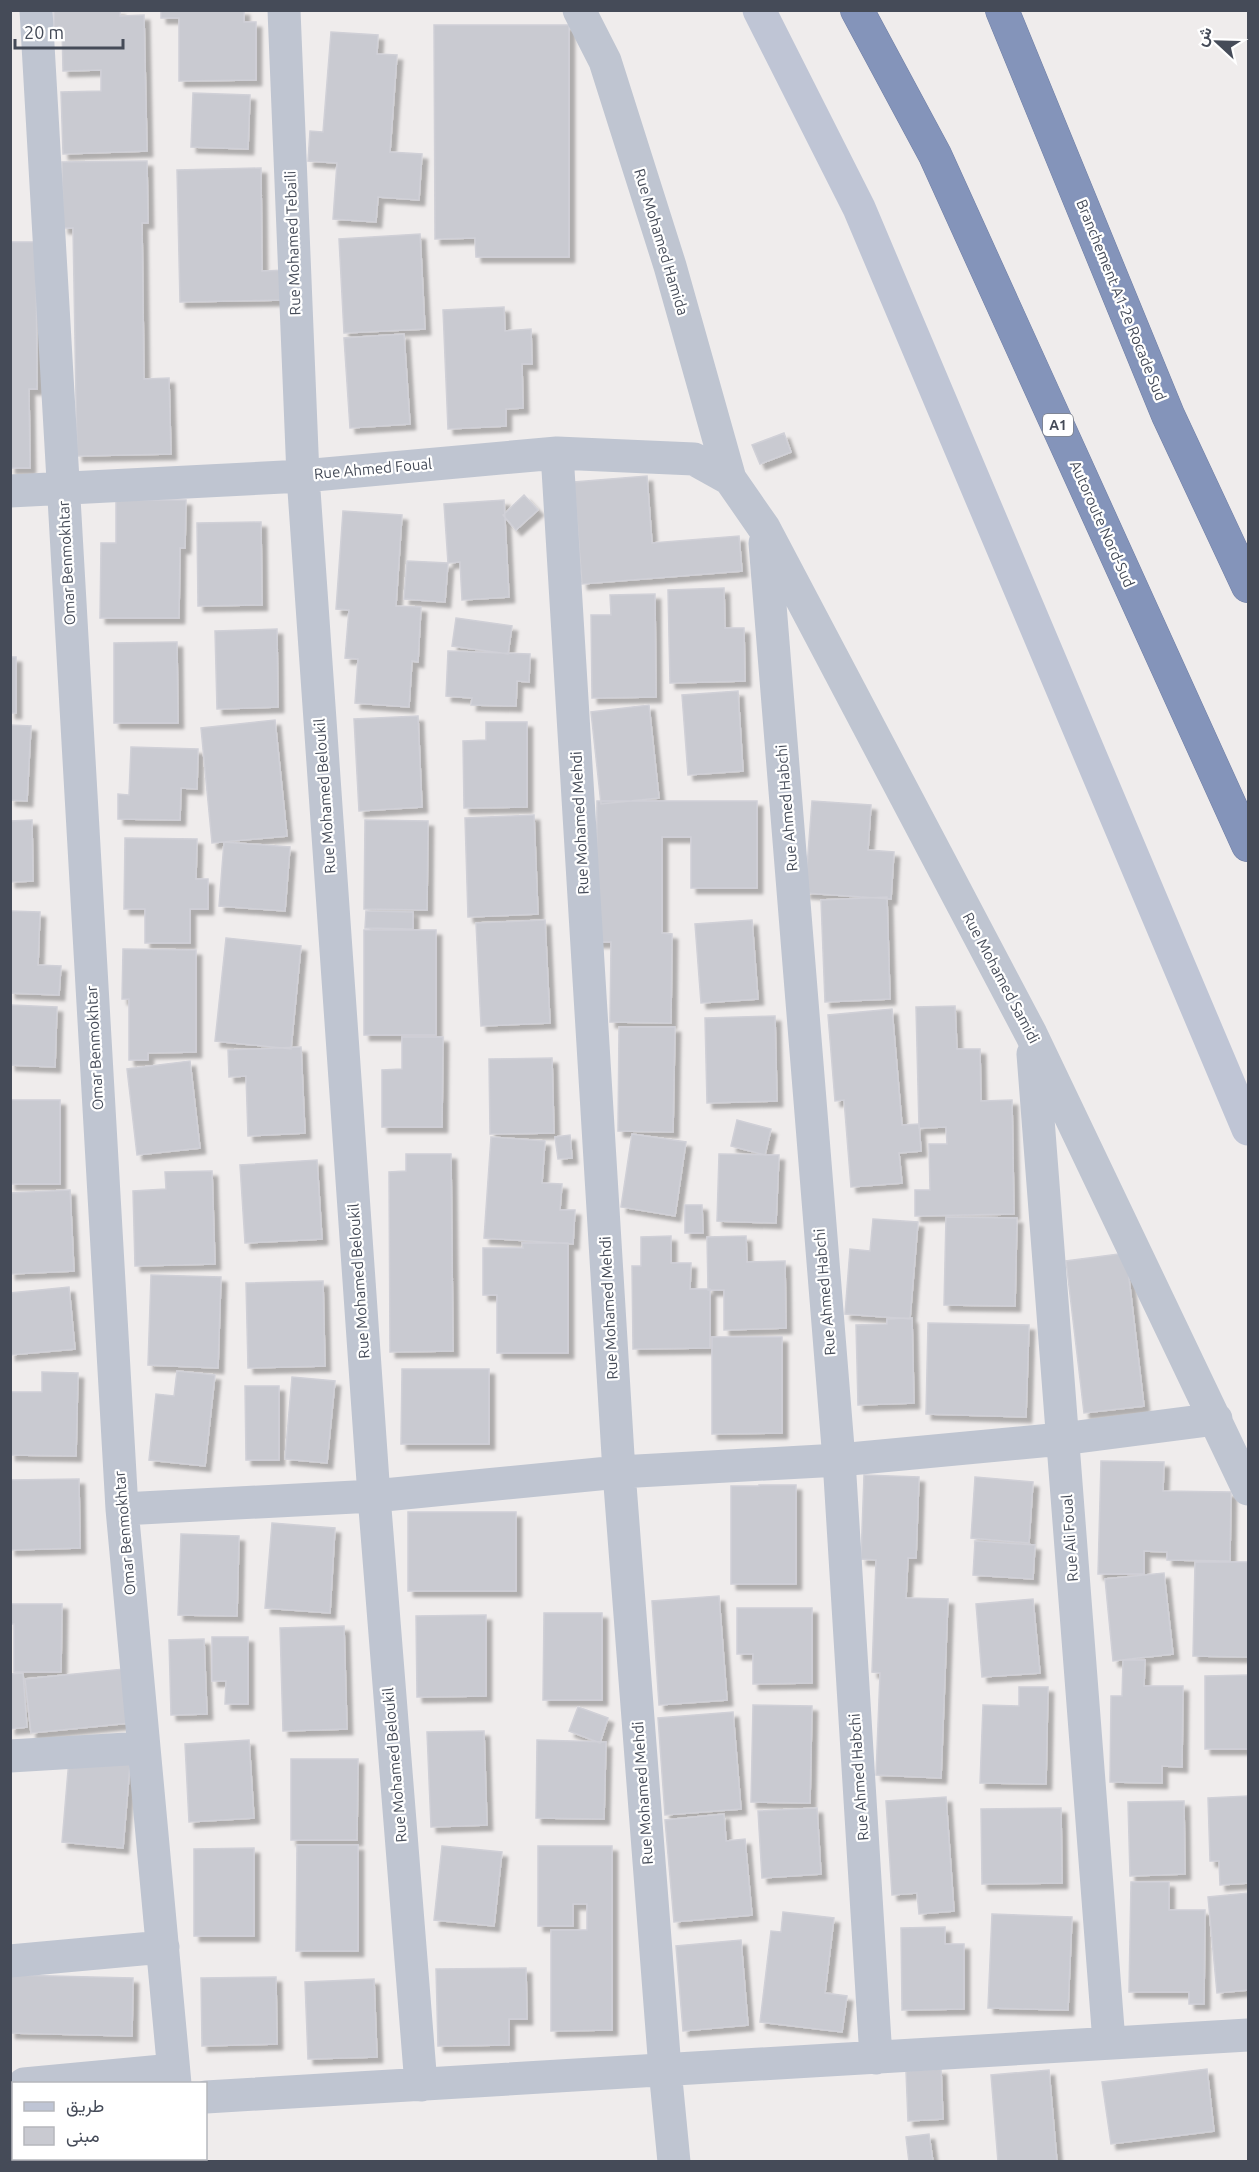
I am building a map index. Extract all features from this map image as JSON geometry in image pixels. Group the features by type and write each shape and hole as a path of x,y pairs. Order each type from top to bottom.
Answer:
{"highway":[{"name":"Autoroute Nord-Sud","path":"857,10 935,155 1248,845"},
{"path":"882,10 935,155"},
{"name":"Branchement A1-2e Rocade Sud","path":"1002,10 1168,415 1248,586"}],"main road":[{"path":"759,10 859,208 1248,1129"}],"street":[{"name":"Omar Benmokhtar","path":"36,10 122,1509 174,2077"},
{"name":"Rue Mohamed Tebaili","path":"284,10 303,476"},
{"name":"Rue Mohamed Hamida","path":"579,10 605,61 670,266 729,479"},
{"name":"Rue Ahmed Foual","path":"10,491 303,476 557,453 694,459 729,479"},
{"name":"Rue Mohamed Mehdi","path":"557,453 619,1472 664,2068 674,2162"},
{"name":"Rue Mohamed Beloukil","path":"303,476 374,1496 421,2085"},
{"name":"Rue Mohamed Samidi","path":"729,479 764,528 1031,1034 1248,1490"},
{"name":"Rue Ahmed Habchi","path":"764,528 839,1460 876,2058"},
{"name":"Rue Ali Foual","path":"1031,1034 1109,2042"},
{"path":"122,1509 374,1496 619,1472 839,1460 1062,1439 1216,1419"},
{"path":"10,1756 144,1748"},
{"path":"10,1961 163,1947"},
{"path":"207,2097 1248,2035"},
{"path":"67,2082 174,2077"}],"building":[{"path":"54,10 120,10 120,16 144,15 147,151 63,154 61,92 101,91 101,70 63,71 62,27 54,27"},
{"path":"161,10 244,10 244,22 256,22 256,80 179,81 179,18 161,18"},
{"path":"434,25 569,25 569,257 476,257 475,238 435,239"},
{"path":"331,32 378,35 377,54 397,55 390,152 422,154 419,200 378,197 376,222 333,219 337,163 308,161 310,131 323,132"},
{"path":"193,93 250,95 248,149 191,147"},
{"path":"147,161 148,223 142,223 144,379 169,378 171,454 77,456 73,228 63,228 62,162"},
{"path":"261,168 262,271 287,270 288,300 180,302 177,170"},
{"path":"420,234 425,329 344,333 339,239"},
{"path":"10,242 36,242 37,389 29,389 30,468 10,468"},
{"path":"504,307 505,331 531,329 532,364 522,364 523,408 506,409 506,426 448,429 443,310"},
{"path":"404,334 410,424 350,428 344,338"},
{"path":"784,433 791,452 760,464 752,445"},
{"path":"647,476 652,543 739,536 742,571 582,584 574,482"},
{"path":"524,495 538,510 516,530 503,515"},
{"path":"116,500 186,500 185,548 180,548 179,618 100,618 101,543 116,543"},
{"path":"504,500 509,597 462,600 460,562 448,563 444,504"},
{"path":"343,511 402,515 396,606 421,607 418,662 412,661 409,707 355,703 358,659 345,658 349,610 336,609"},
{"path":"261,522 262,605 198,606 197,523"},
{"path":"407,561 448,563 445,602 404,599"},
{"path":"724,588 725,628 744,628 745,681 670,683 668,590"},
{"path":"655,594 656,697 592,698 591,615 611,615 610,595"},
{"path":"456,618 512,626 508,654 452,646"},
{"path":"277,629 278,707 217,709 215,631"},
{"path":"177,642 178,723 114,723 114,643"},
{"path":"448,651 530,654 529,682 517,681 516,706 471,705 472,698 446,696"},
{"path":"10,657 16,657 16,713 10,713"},
{"path":"738,691 743,771 688,775 682,695"},
{"path":"649,705 659,798 601,804 591,712"},
{"path":"418,716 422,807 359,811 354,719"},
{"path":"275,720 287,836 212,843 201,728"},
{"path":"486,722 527,722 527,807 464,808 463,741 486,740"},
{"path":"10,725 31,726 27,801 10,800"},
{"path":"131,747 198,749 197,789 181,788 180,820 118,819 118,794 129,795"},
{"path":"597,801 757,801 757,888 691,888 691,837 662,837 662,933 672,934 671,1023 610,1022 611,942 596,942"},
{"path":"812,801 871,805 868,850 894,852 891,899 805,893"},
{"path":"534,815 538,914 468,917 465,818"},
{"path":"32,820 33,881 10,882 10,821"},
{"path":"365,820 428,821 427,910 364,909"},
{"path":"125,838 197,839 196,879 208,879 208,909 190,909 190,943 145,943 145,909 124,909"},
{"path":"224,842 290,847 285,911 219,906"},
{"path":"887,897 890,999 825,1002 821,900"},
{"path":"10,911 40,912 38,965 61,966 59,995 10,993"},
{"path":"366,911 413,912 413,929 365,928"},
{"path":"545,920 550,1023 481,1026 476,923"},
{"path":"752,920 758,999 701,1003 695,924"},
{"path":"364,930 436,930 436,1035 364,1035"},
{"path":"226,938 301,946 291,1049 215,1041"},
{"path":"123,949 196,950 196,1052 148,1053 148,1060 129,1060 129,999 122,999"},
{"path":"10,1005 57,1007 55,1067 10,1065"},
{"path":"955,1006 957,1049 980,1049 981,1101 1012,1100 1014,1214 915,1216 915,1190 930,1190 929,1144 947,1144 946,1127 919,1128 916,1007"},
{"path":"892,1009 902,1125 919,1124 921,1151 899,1153 902,1183 851,1187 844,1100 835,1101 828,1015"},
{"path":"775,1016 777,1101 707,1103 705,1018"},
{"path":"619,1027 675,1027 673,1132 618,1131"},
{"path":"402,1037 443,1037 442,1127 382,1127 382,1070 402,1069"},
{"path":"301,1047 305,1133 248,1136 246,1076 229,1077 228,1050"},
{"path":"552,1058 554,1133 490,1134 489,1059"},
{"path":"190,1061 200,1148 137,1155 127,1069"},
{"path":"10,1100 60,1100 60,1184 10,1184"},
{"path":"737,1120 771,1129 765,1155 731,1146"},
{"path":"632,1134 686,1142 675,1216 621,1207"},
{"path":"570,1135 572,1158 558,1159 555,1137"},
{"path":"491,1137 545,1141 542,1183 562,1184 560,1210 575,1210 573,1244 484,1238"},
{"path":"406,1154 451,1154 453,1351 390,1352 389,1172 406,1171"},
{"path":"719,1154 779,1155 776,1223 717,1221"},
{"path":"317,1160 322,1239 245,1243 240,1165"},
{"path":"212,1171 215,1264 135,1266 133,1191 166,1189 165,1172"},
{"path":"70,1190 74,1271 10,1274 10,1193"},
{"path":"685,1205 702,1205 703,1233 685,1233"},
{"path":"946,1217 1017,1218 1015,1306 944,1305"},
{"path":"873,1219 918,1222 910,1319 845,1314 850,1249 870,1251"},
{"path":"671,1236 671,1263 691,1263 690,1289 710,1289 710,1348 633,1349 632,1266 641,1266 641,1237"},
{"path":"746,1236 747,1262 785,1261 786,1328 724,1330 724,1290 708,1290 707,1237"},
{"path":"522,1243 568,1243 568,1353 497,1353 497,1295 483,1295 483,1248 523,1248"},
{"path":"1126,1253 1144,1406 1084,1413 1066,1261"},
{"path":"151,1275 221,1277 218,1368 148,1365"},
{"path":"323,1281 325,1366 248,1368 246,1283"},
{"path":"69,1287 75,1349 10,1355 10,1293"},
{"path":"912,1318 914,1403 858,1405 856,1325 887,1324 887,1319"},
{"path":"928,1323 1029,1325 1026,1417 926,1414"},
{"path":"712,1337 782,1337 782,1433 712,1434"},
{"path":"402,1369 489,1369 489,1444 401,1444"},
{"path":"177,1371 215,1375 205,1466 149,1460 156,1394 174,1396"},
{"path":"42,1372 78,1373 76,1456 10,1455 10,1392 42,1392"},
{"path":"292,1377 335,1381 327,1463 285,1459"},
{"path":"245,1386 279,1386 279,1460 246,1460"},
{"path":"1101,1461 1164,1462 1163,1491 1231,1492 1230,1561 1167,1560 1167,1552 1144,1551 1144,1574 1098,1574"},
{"path":"864,1475 919,1477 916,1558 908,1558 906,1598 948,1599 941,1778 876,1775 880,1673 872,1672 876,1560 861,1559"},
{"path":"975,1477 1033,1482 1029,1543 971,1538"},
{"path":"79,1479 80,1548 10,1550 10,1480"},
{"path":"796,1485 796,1584 731,1584 731,1486"},
{"path":"408,1512 516,1512 516,1591 408,1591"},
{"path":"272,1523 335,1528 330,1613 265,1608"},
{"path":"181,1534 239,1536 237,1616 178,1615"},
{"path":"975,1541 1035,1545 1033,1579 973,1575"},
{"path":"1195,1562 1248,1562 1248,1657 1193,1656"},
{"path":"1164,1573 1173,1654 1113,1661 1105,1579"},
{"path":"719,1596 727,1700 659,1705 652,1601"},
{"path":"1033,1599 1040,1673 982,1677 976,1604"},
{"path":"10,1604 62,1604 61,1672 14,1672 14,1624 10,1624"},
{"path":"737,1608 812,1608 812,1683 753,1684 753,1654 737,1654"},
{"path":"544,1613 602,1613 602,1700 543,1700"},
{"path":"486,1615 486,1696 417,1697 416,1616"},
{"path":"344,1626 347,1729 283,1731 280,1628"},
{"path":"212,1637 248,1637 248,1704 225,1704 226,1681 212,1681"},
{"path":"204,1639 207,1714 171,1715 169,1640"},
{"path":"1123,1660 1145,1660 1144,1686 1183,1686 1182,1767 1162,1766 1162,1783 1110,1782 1111,1696 1122,1696"},
{"path":"124,1669 130,1723 31,1733 25,1679"},
{"path":"23,1673 27,1727 10,1729 10,1674"},
{"path":"1248,1675 1248,1749 1205,1749 1205,1676"},
{"path":"1019,1687 1048,1687 1046,1784 980,1783 983,1705 1019,1706"},
{"path":"753,1705 812,1706 810,1803 751,1802"},
{"path":"578,1707 608,1718 600,1743 569,1731"},
{"path":"733,1712 741,1809 665,1815 658,1718"},
{"path":"484,1731 487,1825 431,1827 427,1732"},
{"path":"249,1740 254,1818 189,1822 185,1744"},
{"path":"537,1740 606,1742 604,1819 536,1818"},
{"path":"69,1759 130,1764 123,1848 62,1842"},
{"path":"291,1759 358,1759 357,1840 291,1840"},
{"path":"1248,1796 1248,1883 1220,1885 1219,1861 1210,1861 1208,1798"},
{"path":"946,1797 954,1911 919,1914 917,1893 892,1895 886,1801"},
{"path":"1184,1801 1185,1874 1130,1876 1128,1802"},
{"path":"817,1808 821,1874 762,1878 758,1811"},
{"path":"1061,1808 1062,1883 982,1884 981,1809"},
{"path":"724,1814 726,1841 745,1839 752,1915 674,1922 665,1820"},
{"path":"297,1845 358,1845 358,1951 296,1951"},
{"path":"442,1846 502,1852 494,1926 434,1920"},
{"path":"538,1846 612,1846 612,2030 551,2031 551,1930 587,1930 587,1904 573,1904 573,1926 538,1926"},
{"path":"254,1848 254,1936 194,1936 194,1849"},
{"path":"1131,1882 1169,1882 1169,1910 1205,1910 1204,2004 1189,2004 1189,1992 1129,1992"},
{"path":"1248,1893 1248,1990 1217,1993 1208,1897"},
{"path":"783,1912 834,1918 825,1993 847,1996 842,2032 760,2022 771,1931 781,1932"},
{"path":"992,1914 1072,1917 1068,2010 988,2008"},
{"path":"945,1927 945,1944 964,1944 964,2009 902,2010 901,1928"},
{"path":"741,1940 748,2025 683,2031 676,1946"},
{"path":"526,1968 527,2019 509,2019 509,2045 438,2046 436,1969"},
{"path":"10,1975 133,1978 132,2036 10,2033"},
{"path":"276,1977 277,2044 202,2046 201,1978"},
{"path":"374,1979 377,2057 308,2059 305,1982"},
{"path":"941,2069 943,2119 908,2121 906,2071"},
{"path":"1207,2069 1214,2131 1111,2144 1102,2082"},
{"path":"1049,2070 1057,2162 998,2162 991,2075"},
{"path":"929,2134 933,2162 909,2162 906,2137"}]}
